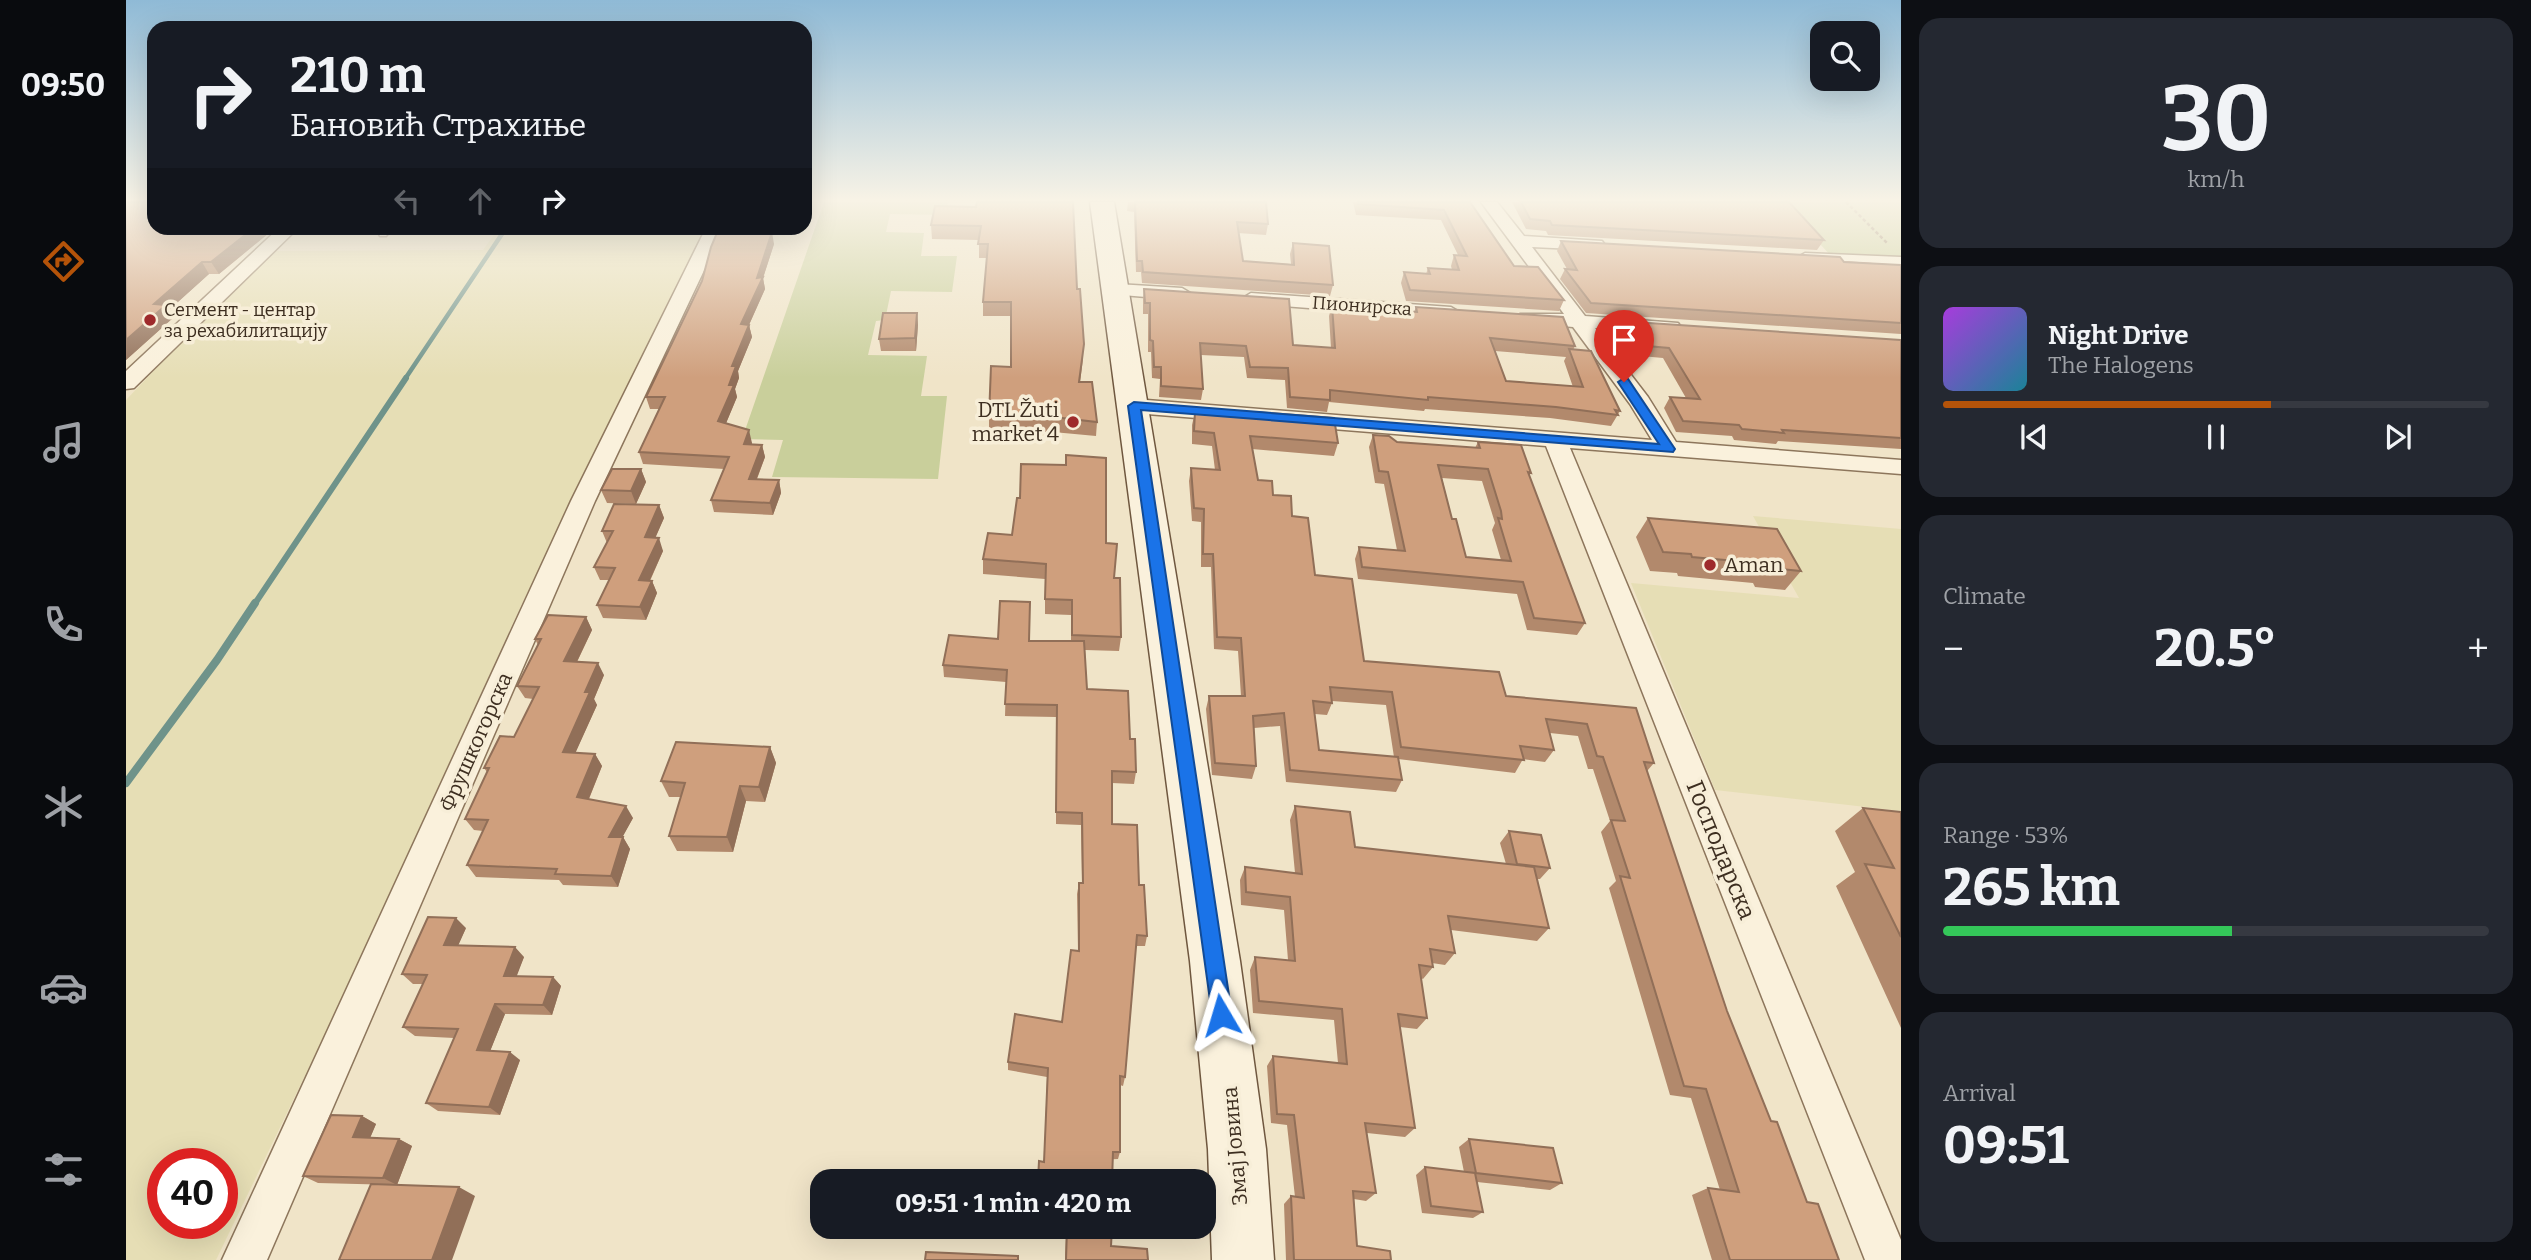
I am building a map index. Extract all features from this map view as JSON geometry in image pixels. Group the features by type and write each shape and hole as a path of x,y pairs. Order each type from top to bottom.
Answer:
{"street":[{"path":"126,383 255,261"},
{"name":"Фрушкогорска","path":"244,1260 583,501 699,261"},
{"name":"Змај Јовина","path":"1112,261 1215,961 1237,1149 1243,1260"},
{"path":"1534,261 1645,410 1669,449"},
{"path":"1117,290 1198,295"},
{"name":"Пионирска","path":"1238,298 1470,314"},
{"path":"1508,316 1698,329"},
{"path":"1134,406 1901,467"},
{"name":"Господарска","path":"1555,440 1887,1260"}],"shaded area":[{"path":"259,261 691,261 650,353 581,481 520,608 329,1026 238,1214 238,1148 147,1148 147,1239 226,1239 216,1260 126,1260 126,400"},
{"path":"1753,516 1901,529 1901,811 1715,790 1631,583 1799,598"}],"green space":[{"path":"804,261 956,261 952,292 891,291 885,320 876,321 868,355 927,356 921,396 947,396 938,479 772,477 783,440 742,439"}],"building":[{"path":"126,261 213,261 202,262 154,304 166,305 126,340"},
{"path":"707,261 763,261 757,278 763,277 741,324 749,325 732,366 736,366 729,385 734,385 718,421 749,430 744,444 762,445 749,479 779,480 770,503 711,500 729,457 639,452 665,397 646,397 702,281"},
{"path":"987,261 1076,261 1084,344 1079,382 1092,382 1097,422 1053,417 989,417 991,366 1011,367 1011,302 983,302"},
{"path":"1137,261 1243,261 1294,265 1294,261 1331,261 1333,285 1143,272 1142,261"},
{"path":"1456,261 1510,261 1514,266 1538,267 1564,300 1410,290 1404,272 1430,274 1428,268 1459,270"},
{"path":"1572,261 1843,261 1901,265 1901,323 1591,303 1565,269 1577,270"},
{"path":"1144,289 1289,299 1293,345 1335,348 1332,305 1417,312 1416,307 1563,317 1575,346 1490,338 1506,381 1583,387 1569,349 1591,351 1620,411 1615,410 1618,415 1556,407 1428,397 1428,400 1330,390 1330,400 1290,397 1288,368 1250,367 1246,346 1200,343 1203,389 1161,386 1161,367 1154,367 1153,341 1150,340 1150,303 1145,303"},
{"path":"883,313 917,313 915,338 879,339"},
{"path":"1634,322 1901,340 1901,438 1782,430 1784,433 1742,429 1739,425 1683,421 1670,397 1700,399 1669,348 1647,346"},
{"path":"1195,412 1256,417 1256,412 1334,418 1338,443 1250,436 1258,480 1272,481 1273,495 1291,496 1292,516 1308,518 1315,575 1352,579 1364,661 1499,672 1506,696 1636,708 1654,763 1644,762 1727,1011 1771,1121 1777,1122 1807,1202 1818,1204 1839,1260 1730,1260 1708,1188 1739,1192 1706,1089 1684,1086 1620,876 1630,878 1611,820 1625,821 1603,757 1597,756 1587,724 1546,719 1554,750 1520,746 1524,760 1401,747 1392,692 1330,687 1332,703 1313,701 1319,750 1398,757 1402,780 1290,770 1284,713 1253,716 1256,766 1215,763 1209,696 1245,696 1241,638 1217,637 1213,554 1203,554 1204,509 1194,508 1191,468 1220,470 1214,433 1194,431"},
{"path":"1373,435 1389,436 1397,442 1480,448 1478,442 1521,445 1531,473 1528,472 1585,623 1534,618 1523,582 1362,567 1359,547 1405,551 1388,472 1379,471","holes":["1438,465 1488,469 1501,511 1502,519 1498,518 1511,561 1466,557 1456,519 1452,519"]},
{"path":"1066,455 1106,458 1106,543 1117,544 1114,578 1120,578 1121,637 1072,635 1072,600 1045,599 1046,564 983,559 988,533 1012,535 1017,498 1020,498 1021,464 1066,465"},
{"path":"612,469 641,469 631,491 601,490"},
{"path":"614,504 659,505 645,537 659,538 639,580 652,581 640,607 597,605 615,568 594,567 613,531 602,531"},
{"path":"1648,518 1777,529 1801,571 1771,568 1769,564 1663,552"},
{"path":"1000,601 1030,602 1029,641 1084,641 1087,689 1128,691 1130,739 1135,739 1136,772 1112,771 1112,824 1137,825 1139,885 1144,885 1147,936 1137,935 1125,1077 1120,1076 1120,1152 1113,1152 1112,1169 1039,1169 1039,1161 1044,1162 1048,1068 1008,1062 1015,1014 1062,1022 1071,950 1079,951 1079,883 1083,883 1082,813 1056,812 1057,705 1005,704 1007,670 943,665 949,635 998,639"},
{"path":"548,615 586,617 564,661 598,663 585,692 590,692 563,752 595,754 577,797 626,806 609,837 623,837 611,876 555,874 557,869 467,865 488,820 465,819 489,768 484,768 500,736 514,737 539,687 517,686 541,639 535,639"},
{"path":"676,742 770,747 759,787 740,786 727,837 669,836 685,783 661,781"},
{"path":"1295,806 1350,812 1355,847 1534,867 1549,928 1448,916 1455,953 1430,949 1433,967 1419,965 1427,1018 1398,1014 1415,1128 1365,1123 1376,1193 1353,1191 1357,1246 1390,1251 1391,1260 1294,1260 1291,1196 1304,1198 1294,1115 1277,1114 1273,1056 1347,1064 1342,1009 1259,1001 1255,957 1295,961 1290,897 1246,892 1245,867 1302,874"},
{"path":"1863,808 1901,812 1901,937 1865,864 1894,868"},
{"path":"1509,831 1541,835 1550,868 1517,864"},
{"path":"428,917 456,918 444,945 515,947 504,976 553,977 543,1005 495,1004 477,1050 510,1052 489,1107 426,1103 458,1029 403,1027 427,975 402,974"},
{"path":"331,1115 362,1116 353,1137 399,1139 383,1178 303,1176"},
{"path":"1469,1139 1553,1148 1562,1183 1476,1173"},
{"path":"1425,1167 1475,1173 1483,1212 1431,1206"},
{"path":"371,1184 459,1187 432,1260 339,1260"},
{"path":"1067,1239 1111,1239 1111,1246 1147,1249 1148,1260 1066,1260"},
{"path":"926,1252 1018,1256 1018,1260 925,1260"}],"waterway":[{"path":"405,379 484,261"},
{"path":"254,605 406,378"},
{"path":"126,783 217,660 255,603"}],"place":[{"name":"Сегмент - центар за рехабилитацију","path":"150,320"},
{"name":"DTL Žuti market 4","path":"1073,422"},
{"name":"Aman","path":"1710,565"}],"route":[{"path":"1221,1015 1134,406 1669,449 1651,418 1624,382"}]}
